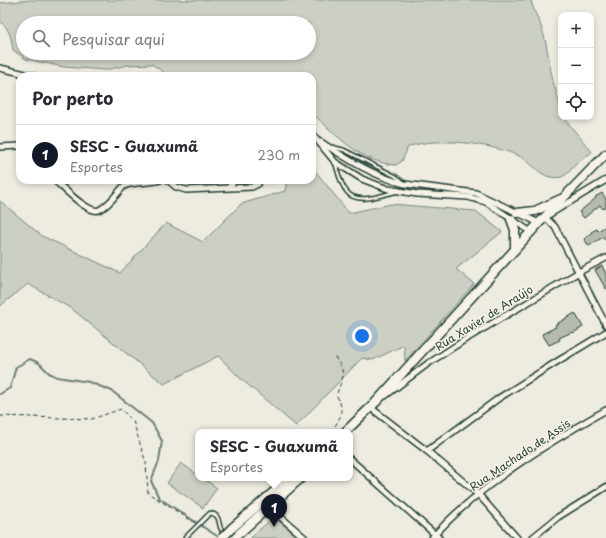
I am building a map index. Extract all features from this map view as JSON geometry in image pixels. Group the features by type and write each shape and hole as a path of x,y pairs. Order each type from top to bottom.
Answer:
{"main road":[{"path":"348,429 373,405 515,249 606,154"},
{"path":"515,249 514,216 535,211 564,198"},
{"path":"235,534 287,481"},
{"path":"222,538 235,534 269,507 298,481"}],"street":[{"path":"0,68 17,72"},
{"path":"316,139 335,162 362,179 396,192 479,199 514,216 542,220 555,227 606,325"},
{"path":"318,141 369,170 396,182 476,193 514,216 531,232"},
{"path":"0,147 16,146"},
{"path":"542,220 606,180"},
{"path":"59,184 85,207 93,210 101,209 124,186 129,184"},
{"path":"173,184 176,187 186,190 252,187 258,184"},
{"name":"Rua Xavier de Araújo","path":"373,405 426,365 579,272 606,258"},
{"path":"427,451 499,398 606,332"},
{"path":"373,405 478,494 518,538"},
{"name":"Rua Machado de Assis","path":"436,537 478,494 544,447 606,410"},
{"path":"353,462 436,537"},
{"path":"532,538 558,517 606,487"},
{"path":"269,507 305,538"}],"lane":[{"path":"335,162 344,189 353,197 366,198 396,192"},
{"path":"185,538 208,514 213,514 219,520 222,530 229,538"}],"path":[{"path":"334,356 343,374 337,396 342,411 334,429"},
{"path":"0,416 92,419 121,409 133,421 146,463 148,493 198,524"}],"shaded area":[{"path":"30,0 531,0 545,38 558,99 558,120 566,120 592,152 579,161 564,176 554,178 538,171 519,156 494,148 464,143 433,142 420,144 408,147 402,161 396,165 383,163 360,153 340,139 316,117 316,72 163,72 152,64 128,65 105,70 64,67 31,60 316,60 316,16 16,16 16,52 13,50 11,38 0,21 0,3"},
{"path":"316,172 349,213 391,204 476,211 502,232 456,269 474,284 405,361 404,345 373,360 362,358 296,426 240,378 218,356 164,384 72,309 28,284 0,306 0,201 42,236 120,273 166,223 203,242 241,204 285,191 286,184 316,184"},
{"path":"181,463 195,473 195,481 207,481 217,488 203,508 167,483"},
{"path":"274,517 299,538 250,538"}],"building":[{"path":"602,193 606,199 606,207 603,209 600,205 584,218 579,212 596,198 595,197"},
{"path":"606,226 606,241 603,237 589,246 584,239 592,233 591,232 597,229 598,231"},
{"path":"602,266 606,274 606,289 595,270"},
{"path":"575,313 583,327 573,333 572,332 559,338 560,340 549,345 542,334 556,327 555,325"}],"waterway":[{"path":"0,394 10,388 16,367 30,359 39,363 49,373 57,377 89,382 112,391 152,423 162,441 159,461 151,481 159,498 220,538"}],"place":[{"name":"SESC - Guaxumã","path":"274,527"}]}
